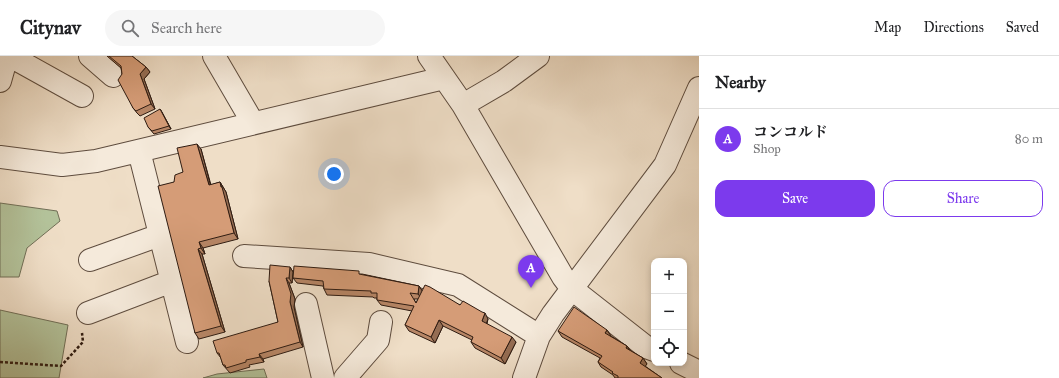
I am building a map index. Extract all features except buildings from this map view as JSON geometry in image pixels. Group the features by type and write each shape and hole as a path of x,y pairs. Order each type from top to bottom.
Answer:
{"street":[{"path":"0,81 7,56"},
{"path":"10,56 82,96"},
{"path":"90,56 113,76"},
{"path":"214,56 253,123"},
{"path":"429,56 463,105 563,277 572,289 646,347 651,349"},
{"path":"463,105 504,81 538,56"},
{"path":"0,157 62,165 96,161 444,78"},
{"path":"524,378 540,336 572,289 665,165 699,88"},
{"path":"139,151 187,342"},
{"path":"90,260 160,235"},
{"path":"244,256 369,264 458,284 540,336"},
{"path":"85,319 172,281"},
{"path":"306,304 323,378"},
{"path":"345,378 378,340 381,322"},
{"path":"687,366 699,372"}],"path":[{"path":"0,362 61,366 83,342 85,319"}],"green space":[{"path":"0,203 57,211 60,221 27,248 19,277 0,277"},
{"path":"0,310 68,325 59,378 0,378"},
{"path":"264,369 267,378 203,378 217,374"}],"place":[{"name":"コンコルド","path":"531,288"}]}
